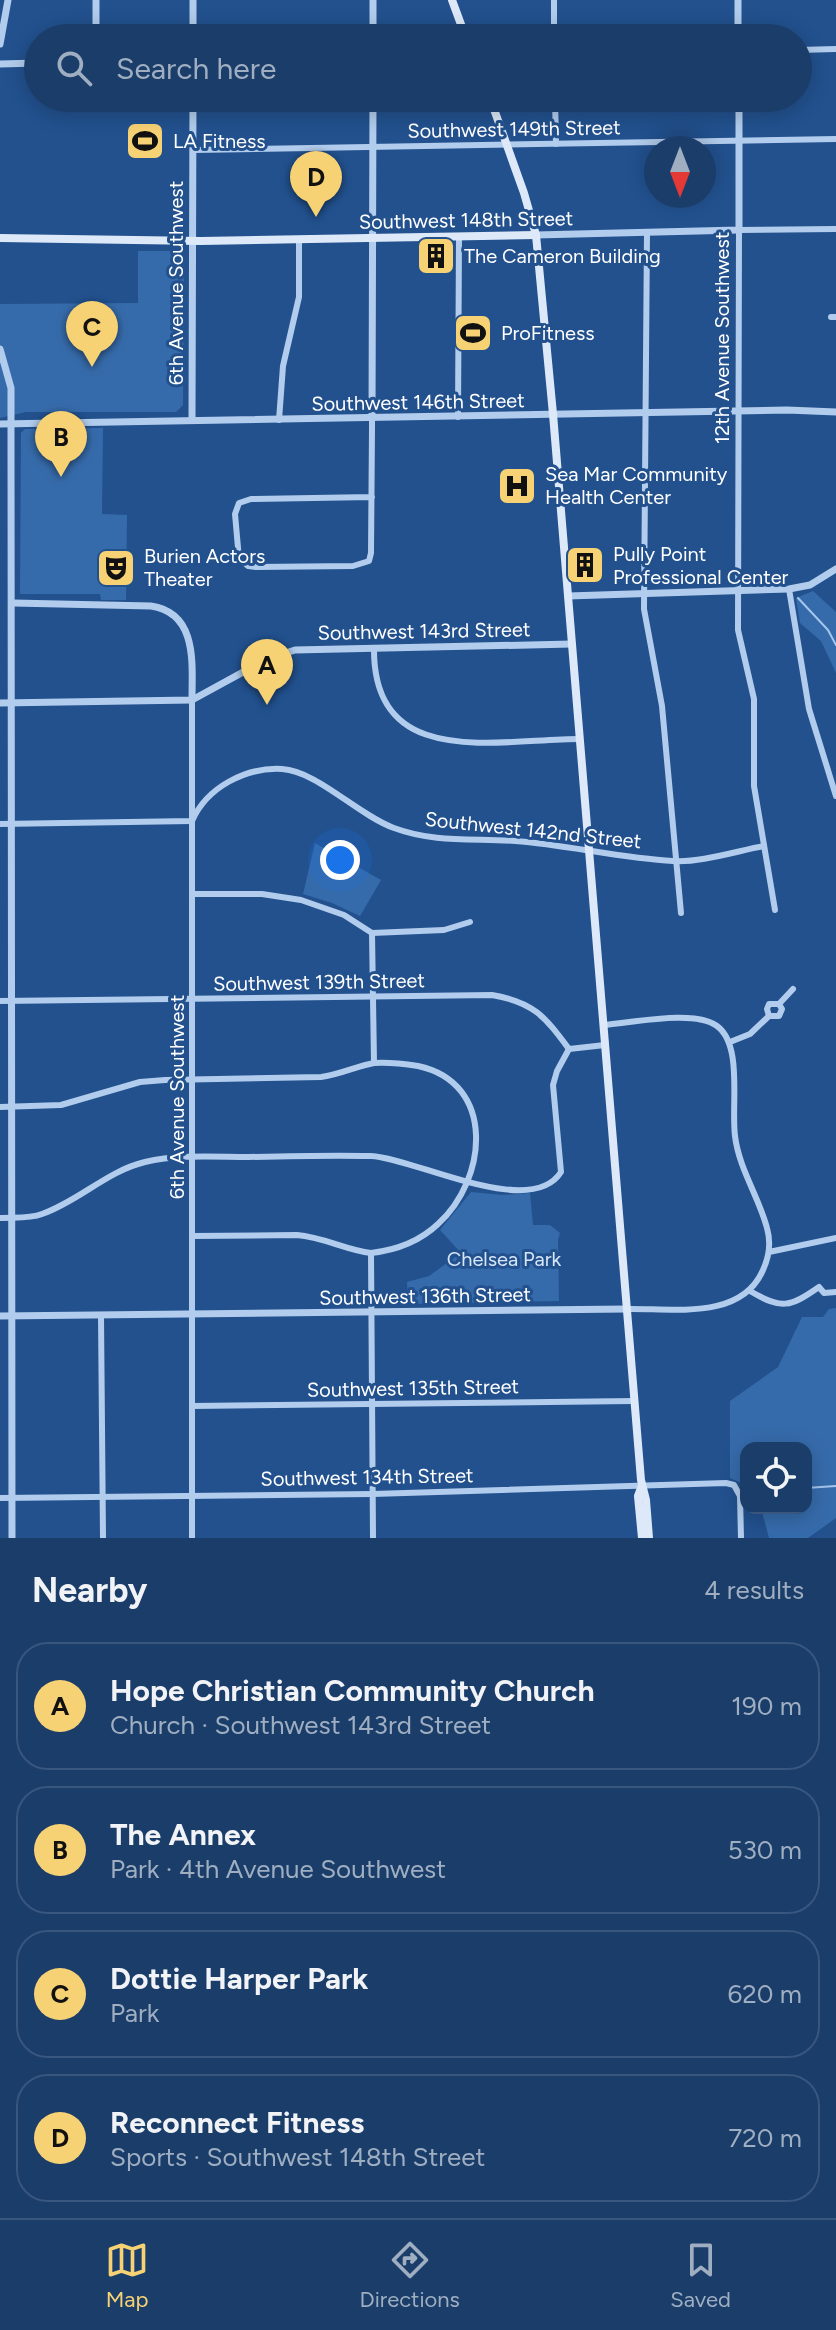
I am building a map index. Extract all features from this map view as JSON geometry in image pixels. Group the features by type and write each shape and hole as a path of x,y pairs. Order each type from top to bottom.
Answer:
{"main road":[{"path":"452,0 461,24"},
{"path":"495,112 536,235 641,1487 646,1500 649,1538"},
{"name":"Southwest 148th Street","path":"0,238 192,241 536,235"},
{"path":"641,1487 638,1496 642,1538"}],"street":[{"path":"0,44 8,0"},
{"path":"96,0 96,24"},
{"path":"193,0 193,24"},
{"path":"373,0 373,24"},
{"path":"554,0 554,24"},
{"path":"738,0 738,24"},
{"path":"812,50 836,49"},
{"path":"0,64 24,63"},
{"name":"6th Avenue Southwest","path":"192,420 193,112"},
{"path":"372,497 251,499 239,503 235,514 237,554 242,564 256,567 353,566 370,559 372,497 373,112"},
{"path":"555,112 556,144"},
{"name":"12th Avenue Southwest","path":"739,112 736,592 738,630 755,711 754,786 775,910"},
{"name":"Southwest 149th Street","path":"193,150 836,139"},
{"name":"Southwest 148th Street","path":"536,235 836,229"},
{"path":"647,232 644,594 647,637 662,706 681,913"},
{"path":"458,417 459,237"},
{"path":"279,420 283,366 299,297 299,239"},
{"path":"0,349 11,388 8,603 12,703 12,1538"},
{"name":"Southwest 146th Street","path":"0,424 836,412"},
{"path":"568,596 789,589 810,585 836,569"},
{"path":"789,589 809,709 836,796"},
{"name":"6th Avenue Southwest","path":"8,603 163,609 177,618 185,629 192,656 192,1538"},
{"name":"Southwest 143rd Street","path":"0,703 192,700 280,654 295,650 572,644"},
{"path":"374,648 373,670 380,696 392,715 420,733 449,741 580,739"},
{"name":"Southwest 142nd Street","path":"192,821 212,795 238,777 260,769 283,769 310,778 373,819 436,839 511,840 676,862 764,846"},
{"path":"0,824 192,821"},
{"path":"193,894 262,894 301,900 344,915 372,933 444,930 470,922"},
{"path":"372,933 374,1063"},
{"path":"730,1042 750,1034 769,1016 769,1004 779,1004 793,989"},
{"name":"Southwest 139th Street","path":"0,1001 492,995 522,1002 544,1017 569,1049"},
{"path":"603,1025 699,1018 715,1024 730,1042 735,1140 749,1185 767,1226 769,1252 761,1275 750,1291 766,1301 781,1305 798,1301 819,1287 824,1293 836,1292"},
{"path":"0,1218 43,1214 131,1166 160,1159 373,1156 414,1164 466,1183 495,1188 533,1187 554,1181 561,1172 553,1085 557,1071 569,1049 605,1045"},
{"path":"0,1107 61,1105 140,1082 193,1078 321,1077 342,1074 374,1063 405,1064 433,1071 455,1085 473,1115 477,1139 474,1162 466,1183 439,1223 402,1247 371,1253 356,1252 312,1236 192,1236"},
{"path":"769,1252 836,1238"},
{"path":"371,1253 373,1538"},
{"name":"Southwest 136th Street","path":"0,1316 711,1308 730,1303 750,1291"},
{"path":"101,1316 103,1538"},
{"name":"Southwest 135th Street","path":"192,1406 634,1401"},
{"name":"Southwest 134th Street","path":"0,1498 373,1494 734,1485 740,1496 741,1538"}],"green space":[{"path":"138,251 179,251 184,254 183,405 176,412 26,412 0,418 0,304 138,303"},
{"path":"103,428 102,514 127,515 126,600 101,600 100,594 20,594 21,433 25,429"},
{"path":"813,591 836,612 836,673 821,641 800,623 796,598"},
{"path":"315,843 381,880 360,916 303,894"},
{"name":"Chelsea Park","path":"471,1192 503,1195 530,1193 533,1225 550,1225 560,1233 559,1301 408,1304 407,1282 429,1276 461,1253 440,1230"},
{"path":"836,1308 836,1518 808,1538 769,1538 763,1514 812,1514 812,1442 740,1442 740,1482 730,1478 730,1401 778,1367 802,1317 823,1317 829,1309"}],"waterway":[{"path":"798,598 828,630 836,645"},
{"path":"812,1488 836,1486"}],"place":[{"name":"LA Fitness","path":"145,141"},
{"name":"Reconnect Fitness","path":"316,217"},
{"name":"The Cameron Building","path":"436,256"},
{"name":"ProFitness","path":"473,333"},
{"name":"Dottie Harper Park","path":"92,367"},
{"name":"The Annex","path":"61,477"},
{"name":"Sea Mar Community Health Center","path":"517,486"},
{"name":"Pully Point Professional Center","path":"585,565"},
{"name":"Burien Actors Theater","path":"116,568"},
{"name":"Hope Christian Community Church","path":"267,705"}]}
